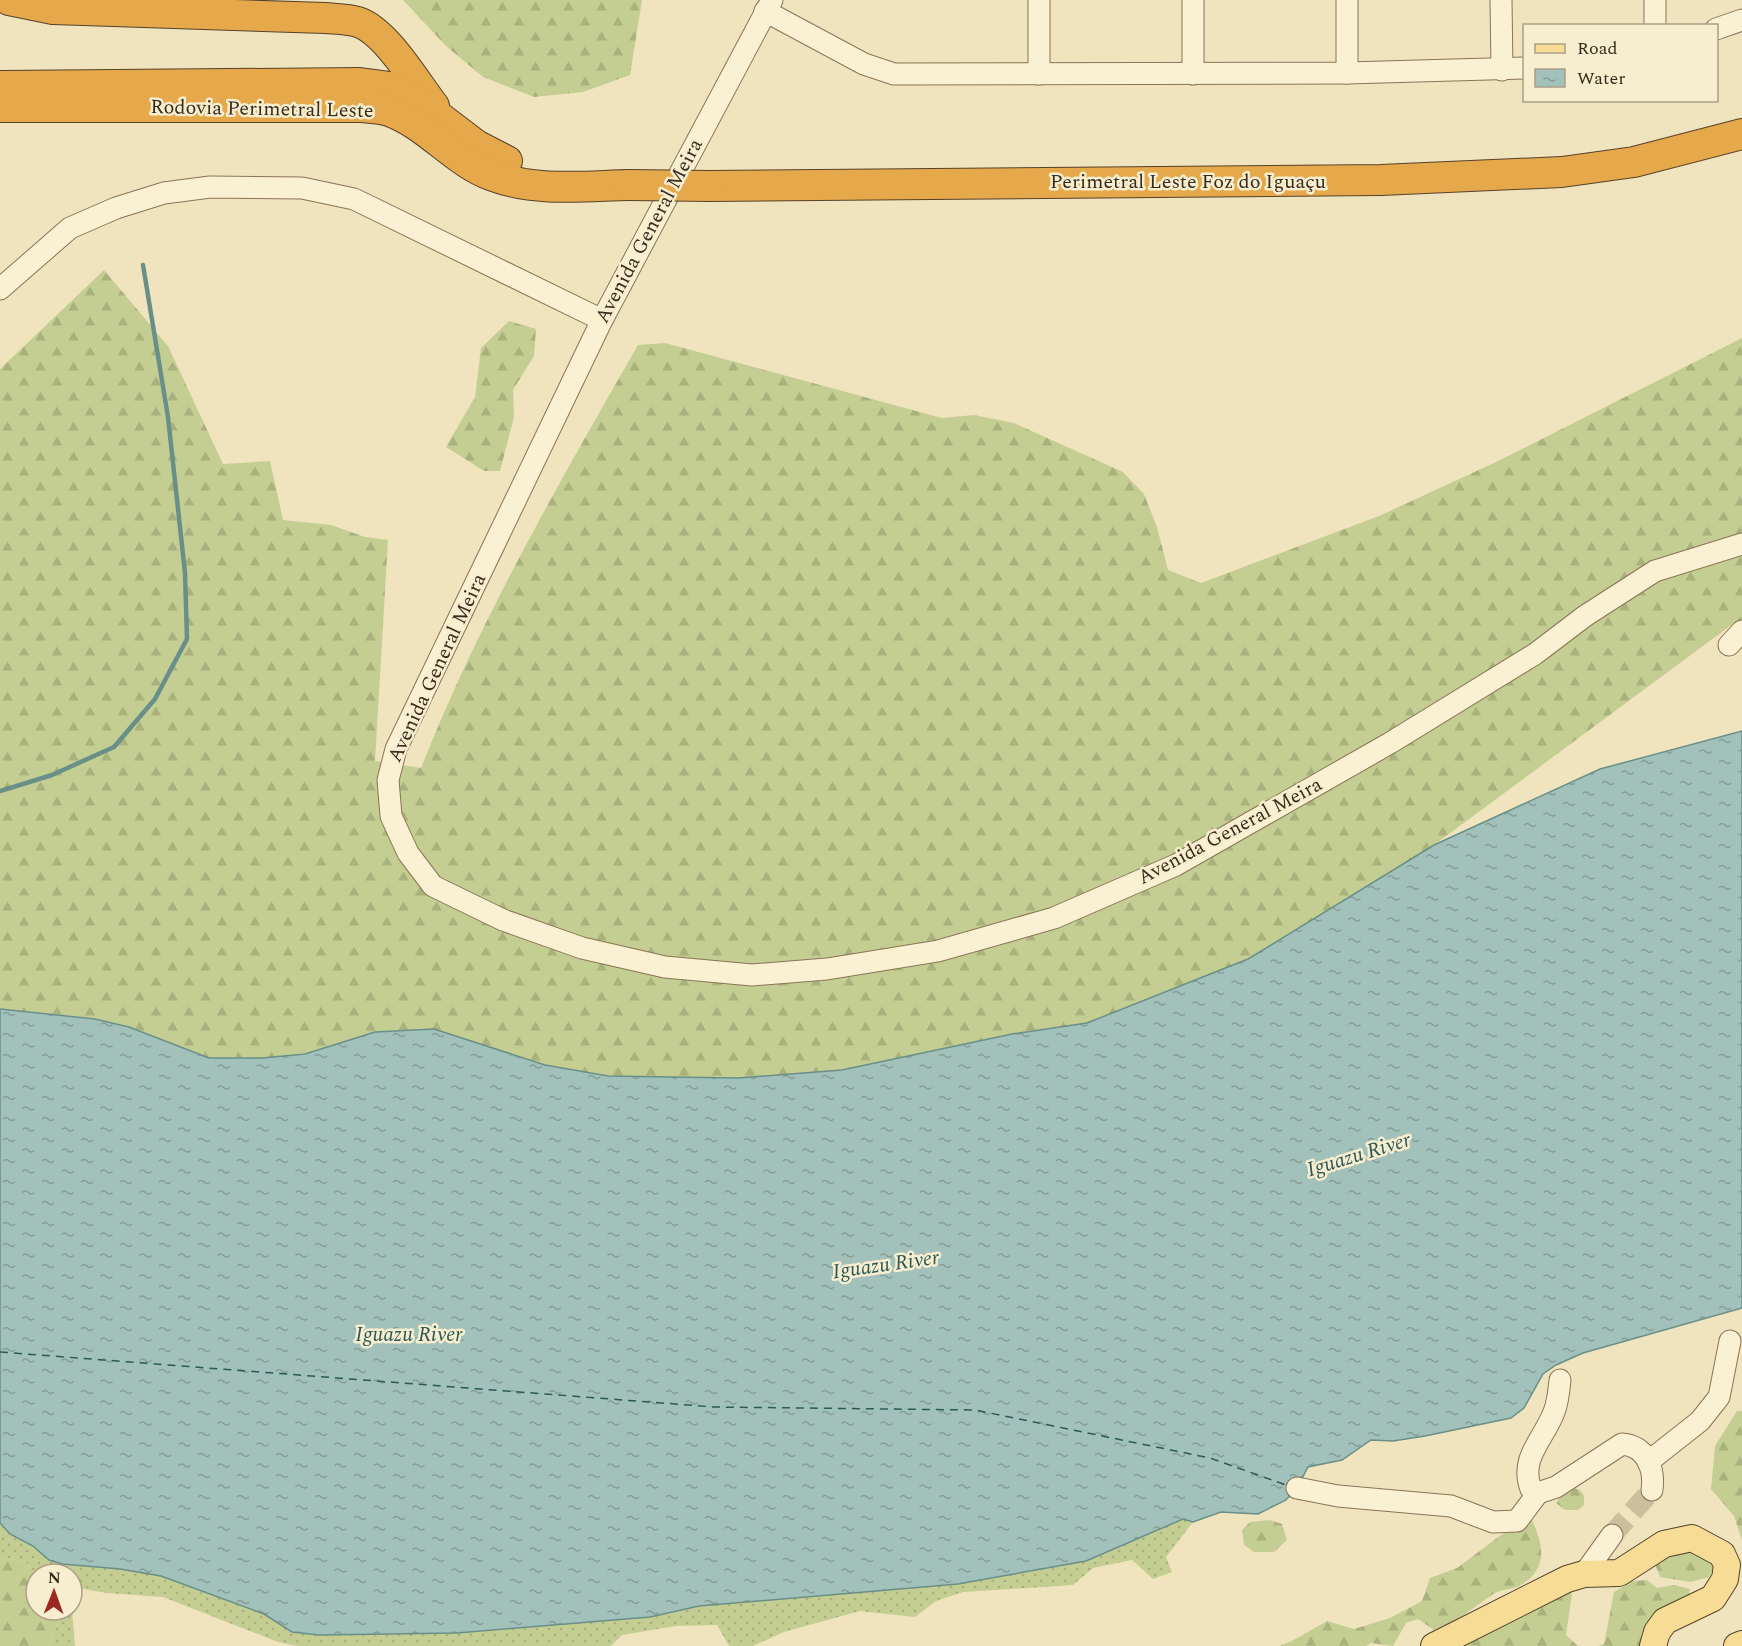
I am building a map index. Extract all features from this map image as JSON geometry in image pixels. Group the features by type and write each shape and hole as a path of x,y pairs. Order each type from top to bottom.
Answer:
{"highway":[{"name":"Rodovia Perimetral Leste","path":"9,0 53,9 326,18 360,22 375,31 384,41 443,118"},
{"name":"Rodovia Perimetral Leste","path":"0,86 360,83 390,87 443,118 476,145 518,167 555,174 577,186"},
{"name":"Rodovia Perimetral Leste","path":"0,107 362,107 389,111 413,125 463,161 492,176 527,185 630,185"},
{"name":"Perimetral Leste Foz do Iguaçu","path":"630,185 1381,180 1551,173 1634,162 1742,134"}],"main road":[{"path":"1434,1646 1567,1579 1584,1574 1619,1573 1664,1544 1692,1538 1722,1554 1727,1565 1725,1579 1713,1598 1665,1621 1657,1632 1653,1646"},
{"path":"1737,1646 1742,1644"}],"street":[{"path":"1039,0 1039,74"},
{"path":"1193,0 1193,74"},
{"path":"1347,0 1347,73"},
{"path":"1501,0 1502,70"},
{"path":"1655,0 1655,24"},
{"path":"768,4 864,64 894,75 1347,73 1523,68"},
{"name":"Avenida General Meira","path":"768,4 602,320 396,749 388,780 391,816 408,853 433,886 502,920 582,948 665,967 752,975 827,969 938,951 1054,918 1176,865 1390,743 1535,654 1585,616 1655,571 1742,544"},
{"path":"1718,28 1742,20"},
{"path":"0,288 70,228 116,208 164,193 210,187 290,188 354,200 602,320"},
{"path":"1648,1462 1700,1421 1719,1397 1730,1341"},
{"path":"1538,1493 1531,1490 1526,1476 1535,1446 1554,1413 1560,1380"},
{"path":"1297,1488 1338,1496 1451,1506 1493,1522 1517,1521 1538,1493 1556,1487 1622,1444 1633,1445 1644,1453 1654,1473 1652,1490"},
{"path":"1584,1574 1612,1535"}],"green space":[{"path":"403,0 642,0 630,75 583,92 534,97 483,77 446,46"},
{"path":"104,270 168,346 223,464 270,461 283,520 331,525 365,537 388,540 375,761 421,768 468,659 494,606 638,345 665,343 942,418 974,415 1014,423 1123,472 1144,494 1157,527 1168,570 1201,583 1379,516 1496,462 1742,338 1742,624 1734,623 1434,845 1248,959 1087,1023 1012,1034 842,1070 738,1078 608,1076 545,1065 327,1048 268,1058 236,1060 208,1058 187,1052 137,1029 111,1022 0,1009 0,369"},
{"path":"509,321 536,329 534,356 513,390 514,417 500,471 484,471 446,447 475,397 481,348"},
{"path":"1737,1411 1742,1411 1742,1540 1734,1516 1711,1489 1715,1446"},
{"path":"1567,1486 1580,1490 1584,1496 1584,1505 1578,1510 1565,1510 1556,1503"},
{"path":"1531,1518 1541,1546 1540,1564 1536,1572 1519,1586 1497,1592 1453,1622 1434,1630 1418,1619 1406,1623 1393,1646 1371,1643 1366,1646 1279,1646 1327,1621 1354,1629 1390,1618 1422,1601 1430,1578 1457,1568 1505,1532"},
{"path":"1183,1519 1193,1522 1166,1557 1172,1572 1153,1579 1132,1560 1093,1568 1073,1585 963,1592 936,1601 915,1617 860,1611 784,1632 753,1646 729,1646 717,1625 676,1626 622,1635 611,1646 297,1646 278,1642 163,1597 84,1589 84,1566 120,1569 161,1576 264,1614 292,1632 319,1635 457,1633 650,1617 699,1606 958,1584 1086,1561"},
{"path":"1270,1520 1282,1524 1287,1540 1274,1552 1254,1552 1244,1545 1242,1530 1250,1522"},
{"path":"0,1523 10,1534 33,1546 49,1560 56,1562 26,1562 0,1557"},
{"path":"1677,1545 1719,1558 1709,1577 1691,1582 1660,1577 1655,1564"},
{"path":"0,1557 26,1562 24,1562 24,1622 58,1622 49,1646 0,1646"},
{"path":"1647,1580 1657,1588 1674,1585 1690,1589 1688,1598 1651,1646 1598,1646 1604,1644 1614,1592 1633,1581"},
{"path":"1562,1587 1572,1593 1566,1635 1578,1646 1463,1646"},
{"path":"58,1622 73,1622 75,1646 49,1646"}],"water":[{"name":"Iguazu River","path":"1742,731 1742,1308 1583,1353 1556,1365 1543,1374 1524,1408 1511,1418 1425,1436 1393,1441 1371,1440 1342,1460 1308,1467 1297,1488 1286,1500 1258,1514 1221,1512 1193,1522 1183,1519 1086,1561 958,1584 699,1606 650,1617 457,1633 319,1635 292,1632 264,1614 161,1576 84,1566 84,1562 49,1560 33,1546 10,1534 0,1523 0,1009 95,1019 129,1027 209,1058 262,1058 305,1054 375,1032 434,1029 545,1065 608,1076 738,1078 842,1070 1012,1034 1087,1023 1248,959 1434,845 1600,769"}],"waterway":[{"path":"0,791 52,775 114,747 155,699 187,639 185,573 168,417 143,265"}],"ferry route":[{"path":"0,1352 714,1407 975,1410 1210,1458 1286,1485"}],"tunnel":[{"path":"1612,1535 1652,1490"}]}
